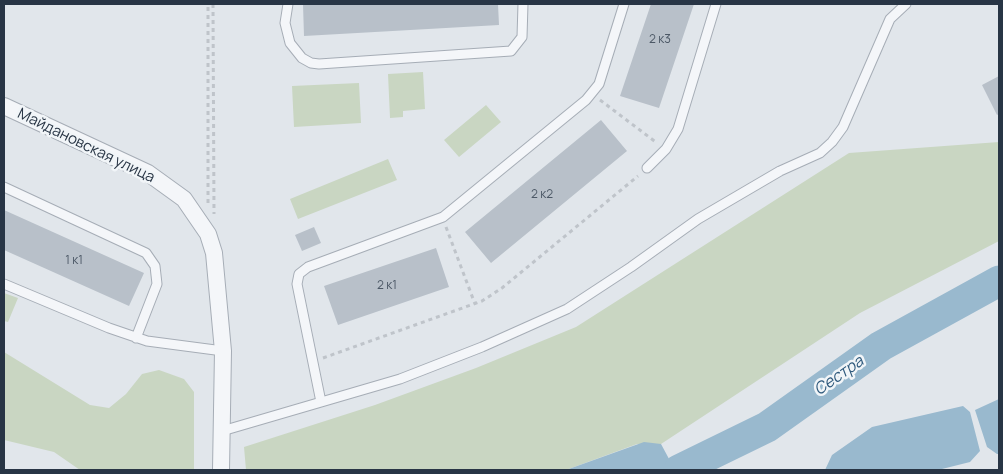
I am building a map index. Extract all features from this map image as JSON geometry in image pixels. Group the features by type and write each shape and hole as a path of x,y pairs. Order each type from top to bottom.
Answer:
{"street":[{"name":"Майдановская улица","path":"4,106 148,173 184,199 210,242 214,253 223,351 221,470"}],"lane":[{"path":"288,4 285,23 290,42 302,58 311,63 319,64 511,52 522,37 523,4"},
{"path":"321,402 297,284 299,274 308,267 443,217 592,94 599,84 624,4"},
{"path":"647,168 666,149 678,129 716,4"},
{"path":"222,431 400,378 482,348 567,309 631,267 698,219 780,171 820,153 832,142 843,127 890,19 906,4"},
{"path":"4,187 146,253 155,266 157,284 136,338"},
{"path":"4,284 147,342 223,351"}],"path":[{"path":"208,4 208,206"},
{"path":"210,242 215,203 214,4"},
{"path":"592,94 666,149"},
{"path":"313,362 475,304 502,288 647,168"},
{"path":"443,217 475,304"}],"green space":[{"path":"423,72 425,109 403,111 403,117 390,118 388,74"},
{"path":"359,83 361,123 294,127 292,86"},
{"path":"486,105 501,122 459,157 444,140"},
{"path":"999,142 999,241 860,313 661,444 637,444 566,470 246,470 244,447 375,405 476,368 576,327 849,153"},
{"path":"388,159 397,180 298,219 290,199"},
{"path":"4,293 18,298 8,322 4,321"},
{"path":"4,352 90,405 109,408 126,394 142,374 159,370 184,379 194,392 194,470 80,470 54,452 4,440"}],"water":[{"path":"999,399 999,454 997,454 987,447 975,410"},
{"path":"963,406 970,412 980,451 970,462 938,470 825,470 832,455 872,427"},
{"path":"644,442 661,444 675,470 566,470"}],"building":[{"path":"303,4 498,4 499,25 304,36"},
{"path":"651,4 694,4 659,108 620,96"},
{"path":"999,76 999,114 997,115 982,85"},
{"path":"601,120 627,151 491,263 465,232"},
{"path":"4,210 144,273 129,306 4,250"},
{"path":"314,227 321,243 302,251 295,235"},
{"path":"436,248 449,287 338,325 324,286"}],"waterway":[{"name":"Сестра","path":"679,470 767,427 881,346 999,281"}]}
